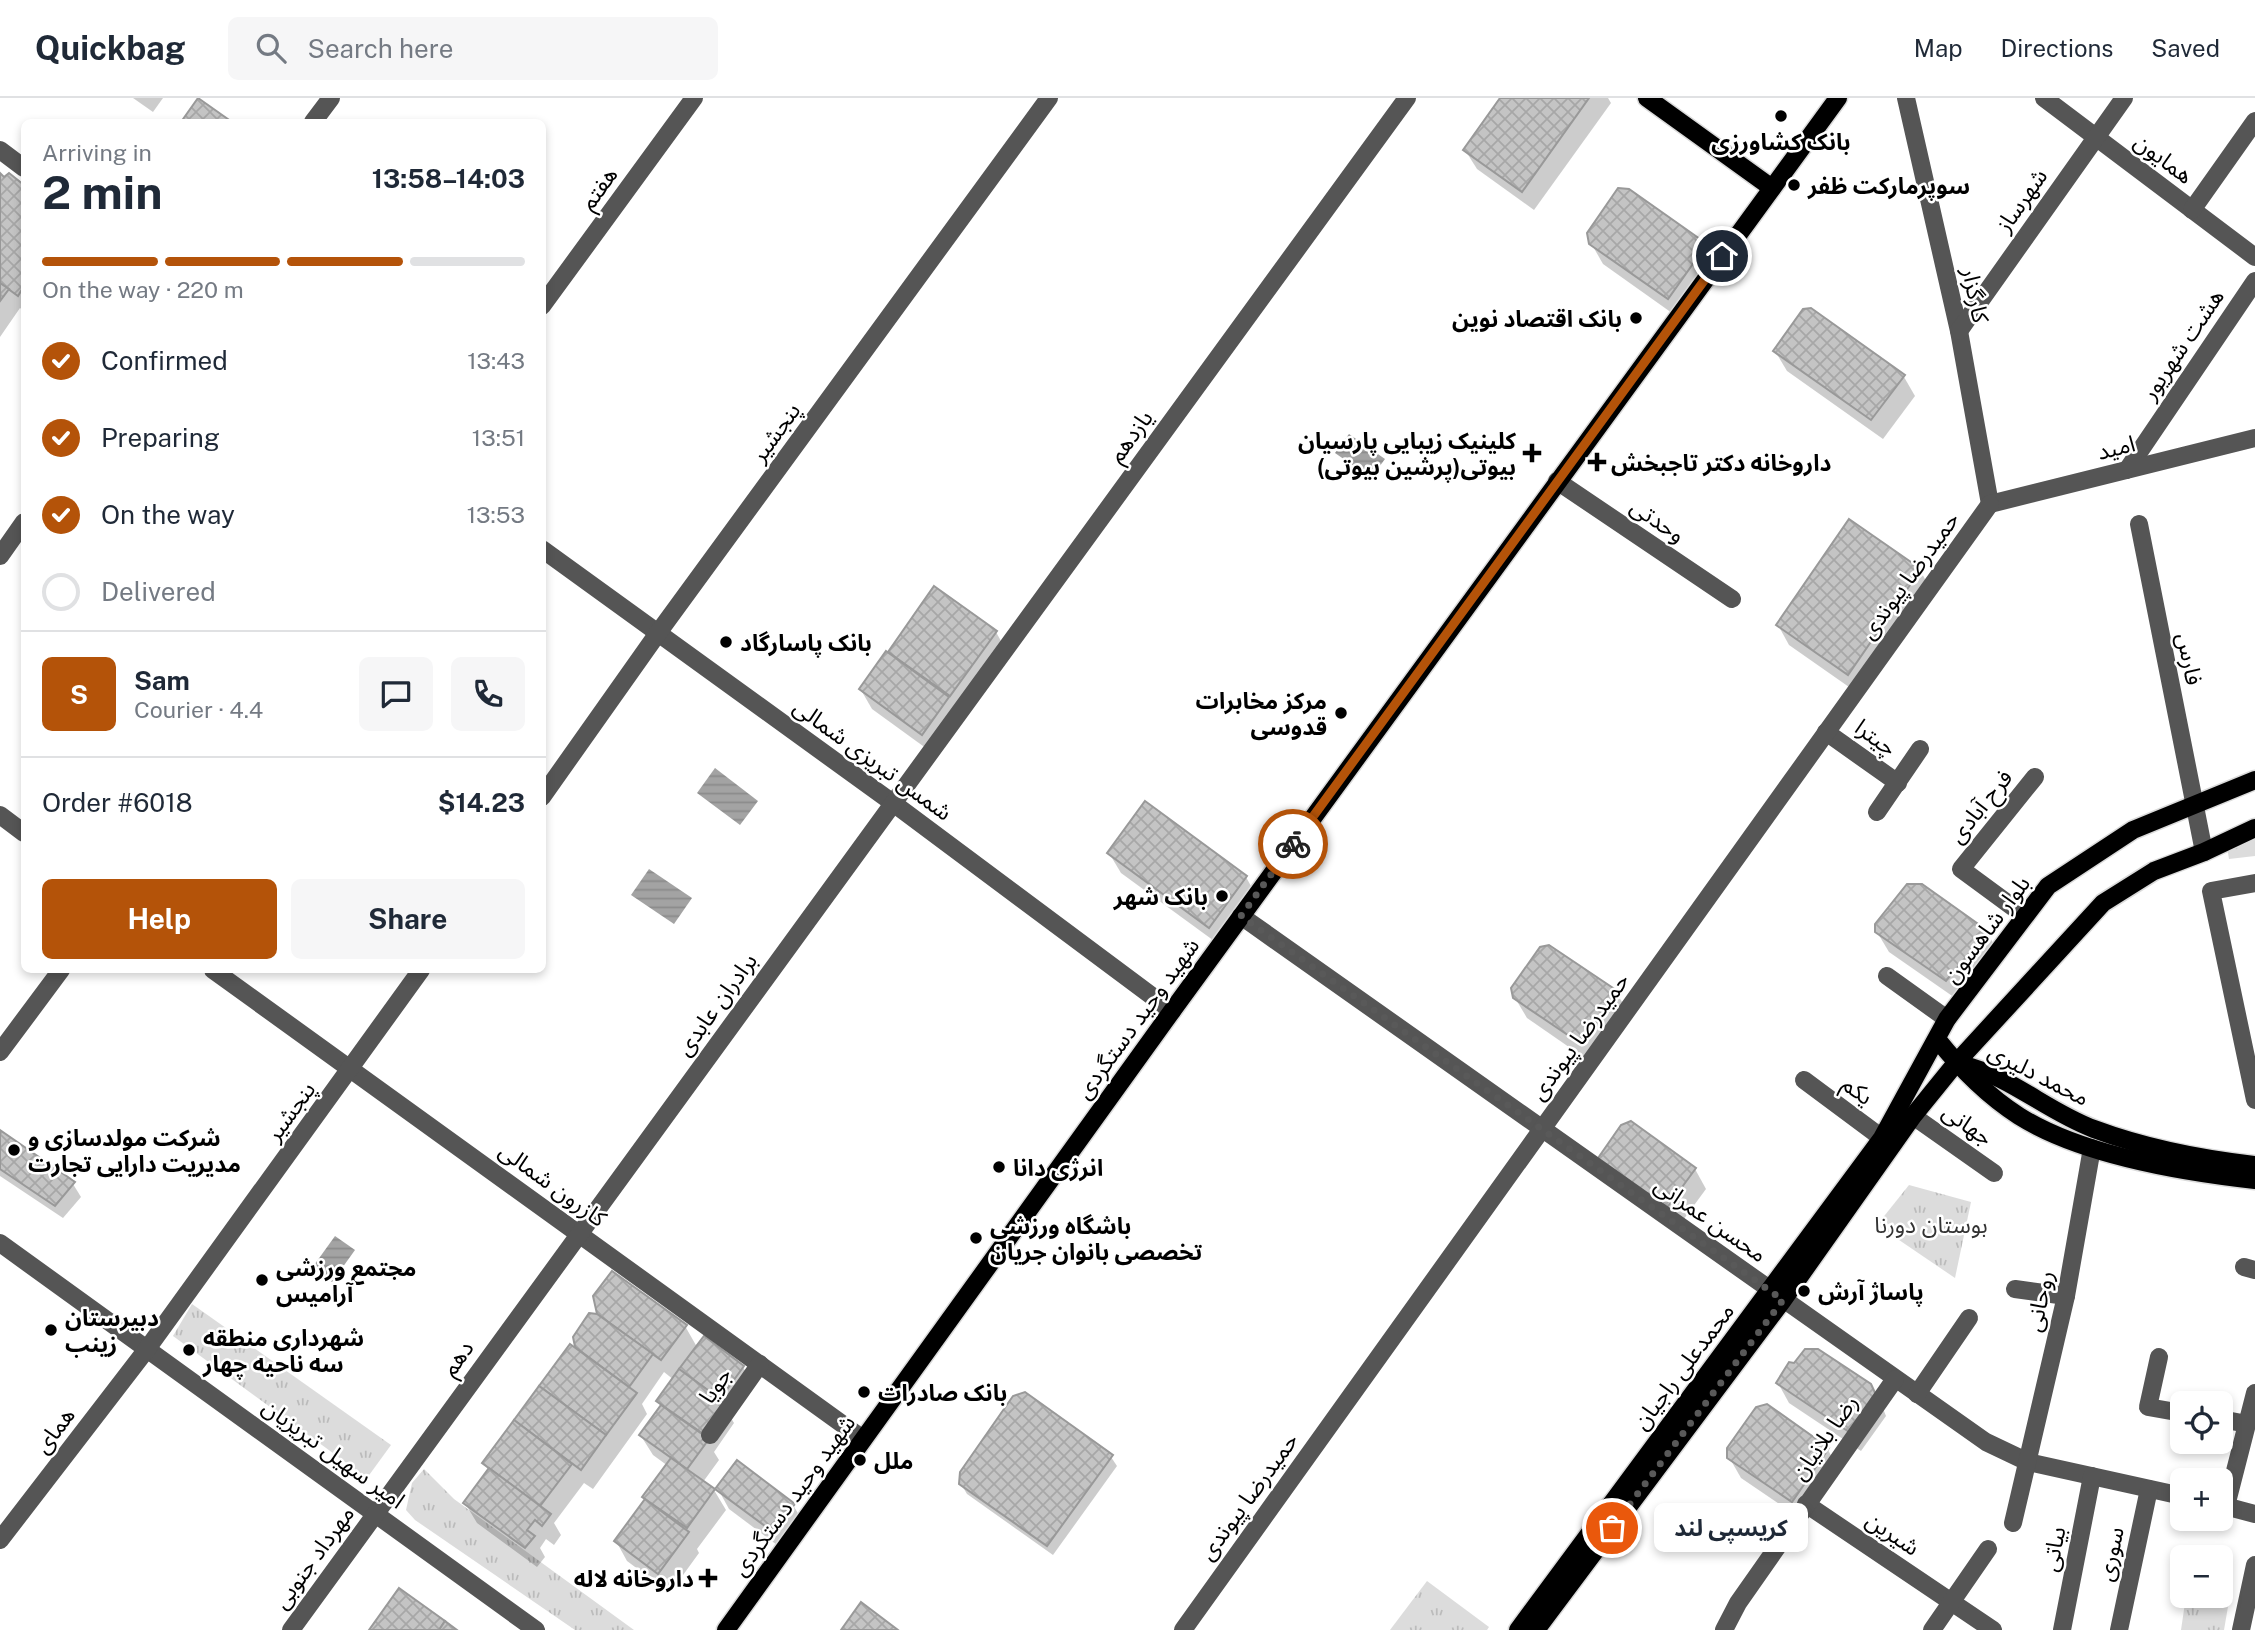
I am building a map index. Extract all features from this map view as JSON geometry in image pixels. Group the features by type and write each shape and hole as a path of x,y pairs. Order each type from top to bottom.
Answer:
{"main road":[{"path":"1647,98 1772,188"},
{"name":"شهید وحید دستگردی","path":"726,1630 1172,1011 1838,98"},
{"name":"بلوار شاهسون","path":"1947,1019 2048,886 2133,830 2255,780"},
{"path":"1937,1040 1956,1063 2104,903 2154,871 2204,852 2255,828"},
{"name":"محمدعلی راجیان","path":"1536,1630 1776,1295 1882,1138 1947,1019"},
{"name":"محمدعلی راجیان","path":"1518,1630 1956,1063"},
{"name":"محمد دلیری","path":"1956,1063 2020,1116 2092,1148 2193,1173 2255,1180"},
{"name":"محمد دلیری","path":"1956,1063 1988,1070 2092,1129 2206,1160 2255,1164"}],"street":[{"path":"315,119 331,98"},
{"name":"هفتم","path":"546,301 694,98"},
{"name":"پنجشیر","path":"546,791 658,633 1049,98"},
{"name":"یازدهم","path":"893,803 1407,98"},
{"name":"کارگزار","path":"1906,98 1959,331 1990,504"},
{"name":"همایون","path":"2044,98 2255,257"},
{"name":"شهرساز","path":"1959,331 2124,98"},
{"path":"2192,209 2255,121"},
{"path":"0,150 21,166"},
{"name":"هشت شهریور","path":"2127,470 2255,281"},
{"name":"امید","path":"1990,504 2255,439"},
{"name":"وحدتی","path":"1557,481 1732,599"},
{"name":"حمیدرضا پیوندی","path":"1183,1630 1990,504"},
{"name":"فارس","path":"2139,524 2204,852"},
{"path":"0,556 21,527"},
{"name":"شمس تبریزی شمالی","path":"546,552 893,803 1172,1011"},
{"name":"چیترا","path":"1826,732 1898,783"},
{"name":"چیترا","path":"1877,812 1920,749"},
{"name":"فرح آبادی","path":"2025,916 1961,869 2035,777"},
{"name":"برادران عابدی","path":"579,1233 893,803"},
{"path":"0,815 21,831"},
{"path":"2255,883 2211,891 2255,1100"},
{"name":"محسن عمرانی","path":"1241,916 1986,1442 2028,1462 2170,1493"},
{"path":"0,1052 59,973"},
{"name":"کازرون شمالی","path":"218,973 863,1439"},
{"name":"پنجشیر","path":"147,1349 419,973"},
{"path":"1887,976 1947,1019"},
{"name":"یکم","path":"1804,1080 1882,1138"},
{"name":"جهانی","path":"1913,1116 1994,1173"},
{"name":"روحانی","path":"2013,1523 2066,1296 2092,1148"},
{"name":"دهم","path":"375,1512 579,1233"},
{"name":"امیر سهیل تبریزیان","path":"0,1243 536,1630"},
{"path":"2015,1289 2066,1296"},
{"path":"1917,1394 1969,1318"},
{"name":"همای","path":"0,1540 147,1349"},
{"path":"2160,1357 2148,1407 2170,1411"},
{"name":"جویا","path":"710,1435 760,1364"},
{"name":"رضا بلانیان","path":"1724,1630 1738,1603 1895,1379"},
{"path":"2233,1472 2255,1392"},
{"path":"2233,1421 2247,1424"},
{"name":"بیاتی","path":"2062,1630 2092,1476"},
{"name":"سوری","path":"2119,1630 2149,1489"},
{"name":"شیرین","path":"1806,1504 1993,1630"},
{"path":"2233,1508 2255,1514"},
{"name":"مهرداد جنوبی","path":"291,1630 375,1512"},
{"path":"1932,1630 1988,1549"},
{"path":"2242,1630 2251,1603 2255,1565"}],"green space":[{"path":"2255,835 2255,856 2229,859 2227,847"},
{"name":"بوستان دورنا","path":"1909,1185 1971,1202 1955,1278 1877,1225"},
{"path":"192,1304 391,1445 367,1478 173,1336"},
{"path":"424,1469 454,1499 634,1630 575,1630 415,1520 406,1510 412,1483"},
{"path":"1427,1581 1489,1627 1487,1630 1390,1630"},
{"path":"2184,1608 2228,1608 2224,1630 2181,1630"}],"shaded area":[{"path":"1349,434 1385,459 1371,478 1335,453"},
{"path":"715,768 758,801 740,825 697,793"},
{"path":"649,869 692,898 674,924 631,895"},
{"path":"335,1236 355,1250 332,1282 312,1268"}],"building":[{"path":"198,98 228,119 183,119"},
{"path":"1500,98 1589,98 1522,192 1463,150"},
{"path":"0,173 4,177 9,173 21,183 21,291 18,296 0,283"},
{"path":"1618,188 1629,189 1707,244 1668,299 1589,244 1587,233"},
{"path":"0,283 9,289 0,301"},
{"path":"1811,308 1905,375 1871,420 1773,351 1803,309"},
{"path":"1849,519 1921,569 1848,675 1776,625"},
{"path":"934,586 997,631 950,696 888,652"},
{"path":"886,651 949,697 922,735 859,689"},
{"path":"1145,801 1247,876 1209,928 1107,853"},
{"path":"1907,884 1922,884 1988,931 1946,981 1875,932 1875,924"},
{"path":"1549,945 1619,992 1581,1044 1513,998 1511,988 1540,947"},
{"path":"1631,1121 1696,1168 1666,1209 1596,1161 1621,1125"},
{"name":"شرکت مولدسازی و مدیریت دارایی تجارت","path":"0,1130 75,1182 55,1206 0,1169"},
{"path":"612,1271 687,1325 661,1360 597,1314 593,1296"},
{"path":"589,1313 597,1314 653,1354 629,1387 575,1347 573,1337"},
{"path":"704,1336 744,1366 720,1399 679,1369"},
{"path":"570,1344 637,1393 606,1435 539,1386"},
{"path":"1805,1349 1818,1349 1871,1384 1876,1395 1849,1432 1776,1383 1789,1362 1794,1363"},
{"path":"679,1369 724,1402 702,1433 656,1401"},
{"path":"539,1386 606,1435 581,1470 514,1420"},
{"path":"1025,1392 1113,1455 1047,1546 959,1484 960,1472 1013,1396"},
{"path":"1767,1404 1829,1448 1792,1502 1727,1458 1727,1448 1756,1407"},
{"path":"661,1405 709,1439 687,1469 639,1435"},
{"path":"514,1420 572,1464 540,1506 482,1463"},
{"path":"671,1458 715,1489 687,1528 642,1497"},
{"path":"737,1460 795,1504 773,1532 715,1489"},
{"path":"489,1468 551,1514 542,1526 535,1520 527,1530 535,1536 525,1548 463,1503"},
{"path":"645,1499 689,1532 658,1574 614,1541"},
{"path":"399,1588 445,1621 439,1630 369,1630"},
{"path":"861,1602 898,1630 841,1630"},
{"path":"445,1621 457,1630 439,1630"}],"way so far":[{"path":"1293,844 1241,916 1783,1300 1612,1528"}],"place":[{"name":"بانک کشاورزی","path":"1781,116"},
{"name":"سوپرمارکت ظفر","path":"1794,185"},
{"name":"بانک اقتصاد نوین","path":"1636,318"},
{"name":"کلینیک زیبایی پارسیان بیوتی(پرشین بیوتی)","path":"1532,453"},
{"name":"داروخانه دکتر تاجبخش","path":"1597,462"},
{"name":"بانک پاسارگاد","path":"726,642"},
{"name":"مرکز مخابرات قدوسی","path":"1341,713"},
{"name":"بانک شهر","path":"1222,896"},
{"name":"شرکت مولدسازی و مدیریت دارایی تجارت","path":"14,1150"},
{"name":"انرژی دانا","path":"999,1167"},
{"name":"باشگاه ورزشی تخصصی بانوان جریان","path":"976,1238"},
{"name":"مجتمع ورزشی آرامیس","path":"262,1280"},
{"name":"پاساژ آرش","path":"1804,1291"},
{"name":"دبیرستان زینب","path":"51,1330"},
{"name":"شهرداری منطقه سه ناحیه چهار","path":"189,1350"},
{"name":"بانک صادرات","path":"864,1392"},
{"name":"ملل","path":"860,1460"},
{"name":"کریسپی لند","path":"1612,1528"},
{"name":"داروخانه لاله","path":"708,1578"}],"route":[{"path":"1293,844 1722,256"}]}
